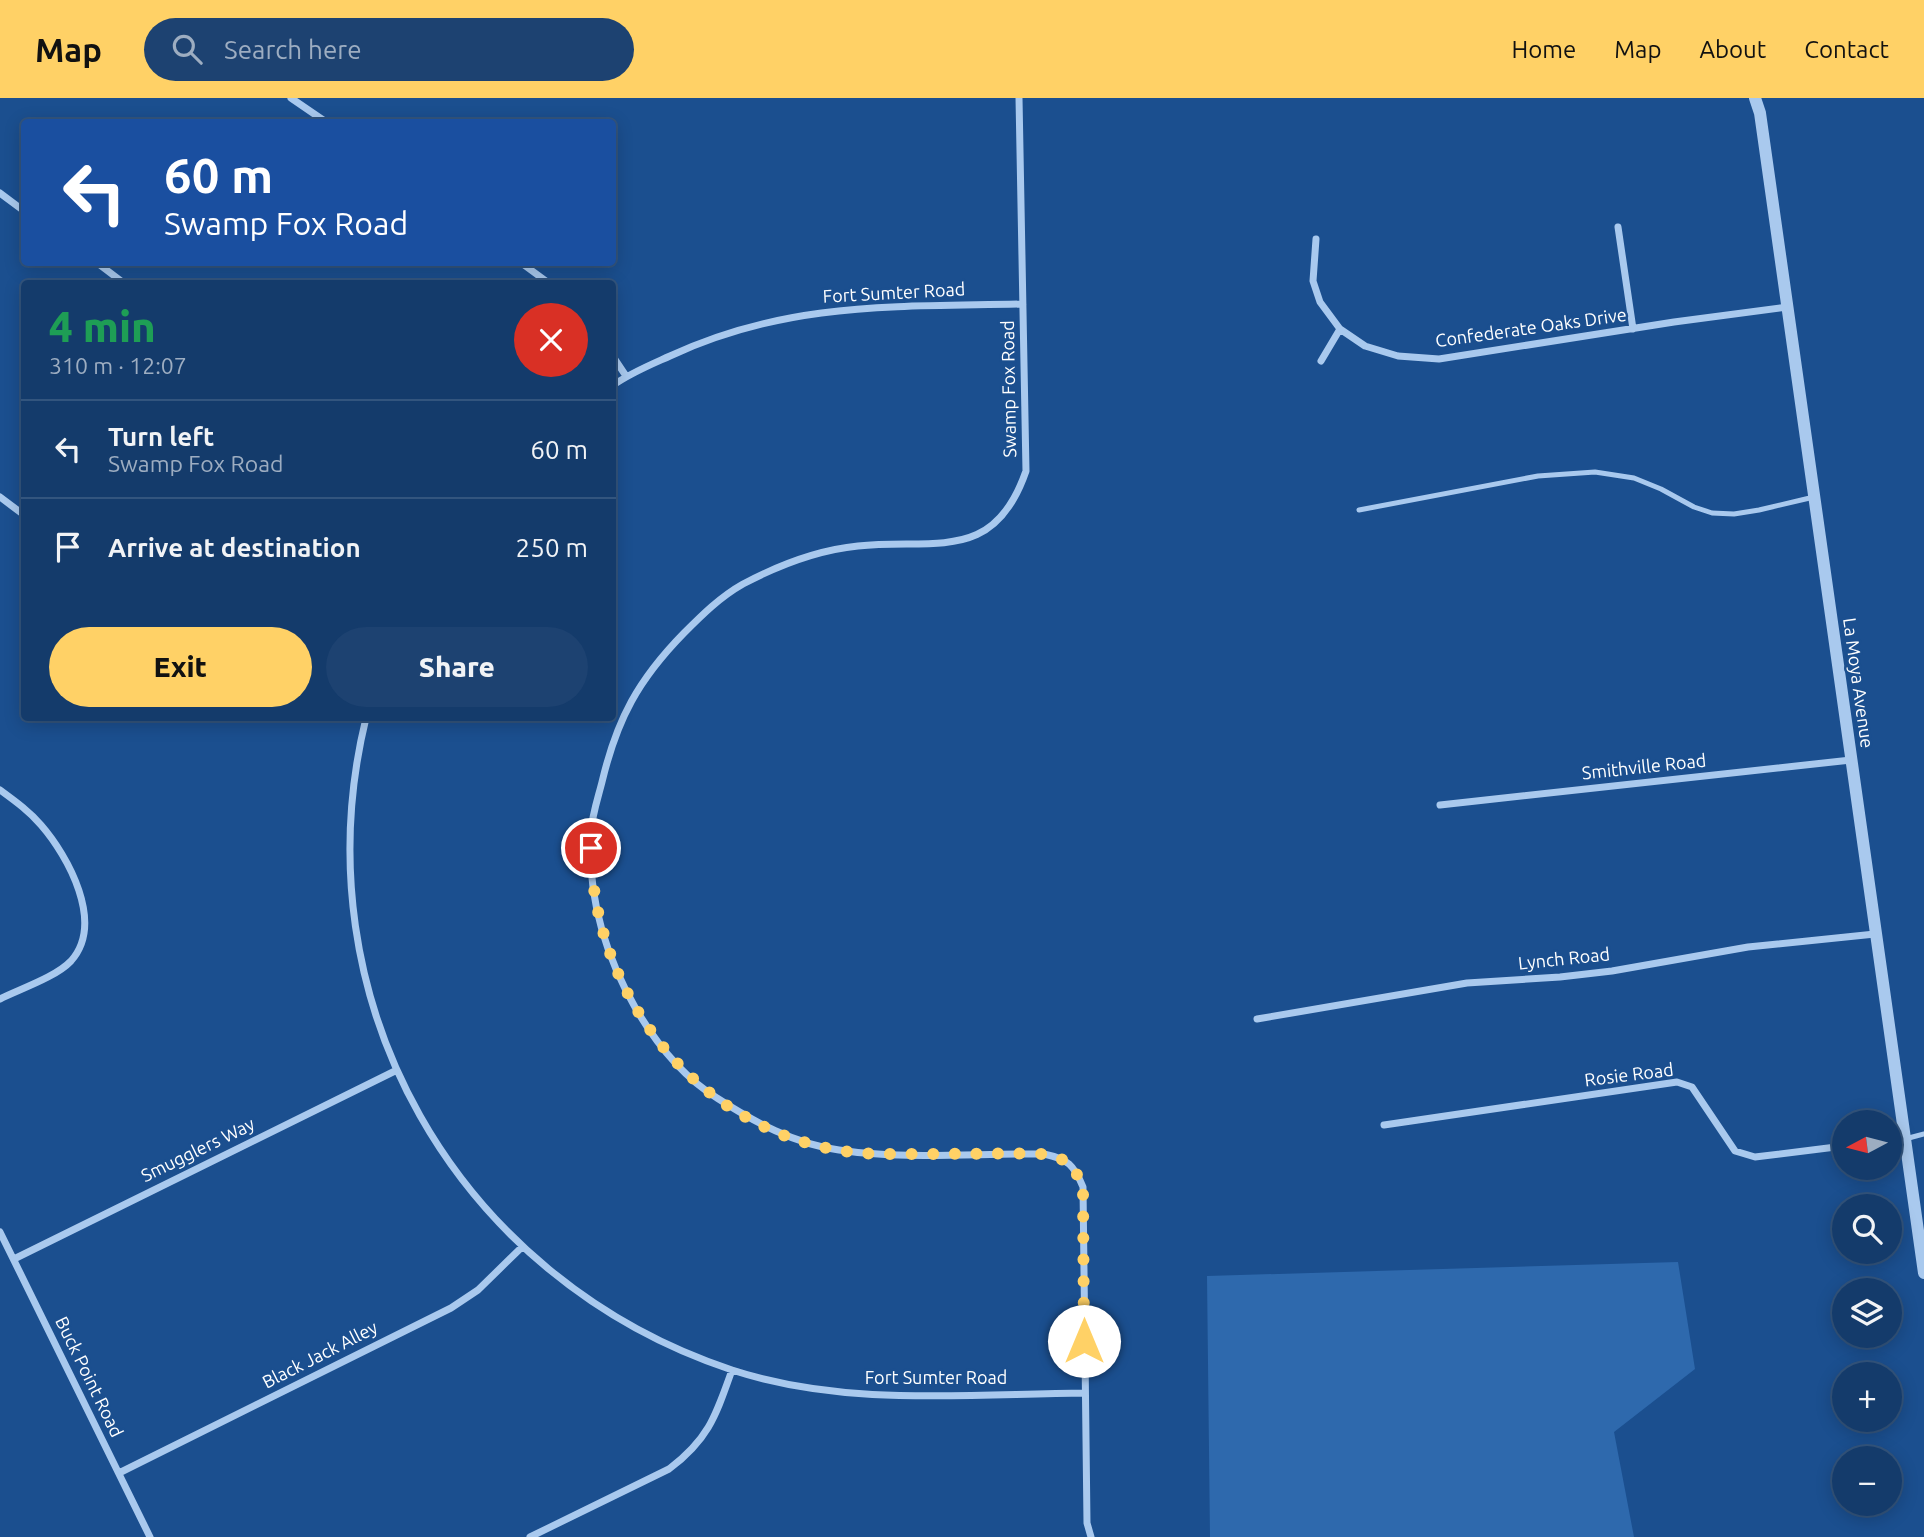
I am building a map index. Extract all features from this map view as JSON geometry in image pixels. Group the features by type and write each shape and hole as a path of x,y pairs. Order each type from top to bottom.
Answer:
{"street":[{"path":"291,98 322,119"},
{"name":"Swamp Fox Road","path":"1019,98 1026,471 1018,495 1002,518 984,531 962,541 856,546 818,554 740,586 709,608 659,658 630,701 611,744 591,829 591,868 598,919 609,955 647,1029 673,1061 711,1094 754,1122 793,1138 837,1150 879,1154 1044,1154 1061,1158 1076,1170 1083,1188 1084,1393 1087,1523 1091,1537"},
{"name":"La Moya Avenue","path":"1755,98 1760,113 1924,1273"},
{"path":"0,194 21,209"},
{"path":"1618,228 1633,329"},
{"name":"Confederate Oaks Drive","path":"1316,239 1313,281 1320,302 1340,329 1365,346 1398,356 1439,359 1787,307"},
{"path":"101,266 120,280"},
{"path":"525,266 545,280"},
{"name":"Fort Sumter Road","path":"616,383 626,376 723,334 783,318 860,307 1023,304"},
{"path":"1321,361 1340,329"},
{"path":"616,361 626,376"},
{"path":"0,497 21,512"},
{"name":"Fort Sumter Road","path":"366,721 354,784 350,827 355,926 363,970 397,1070 425,1125 444,1157 474,1196 522,1247 585,1298 632,1327 732,1370 787,1383 868,1396 1084,1393"},
{"name":"Smithville Road","path":"1440,805 1851,760"},
{"path":"0,790 21,805 41,825 64,857 80,894 84,918 82,942 71,961 0,999"},
{"name":"Lynch Road","path":"1257,1019 1466,983 1586,974 1748,947 1875,934"},
{"name":"Smugglers Way","path":"14,1259 397,1070"},
{"name":"Rosie Road","path":"1384,1125 1677,1082 1692,1087 1735,1151 1755,1157 1832,1147"},
{"name":"Buck Point Road","path":"0,1232 150,1537"},
{"name":"Black Jack Alley","path":"119,1473 451,1308 478,1290 522,1247"},
{"path":"530,1537 669,1469 689,1454 716,1417 732,1370"}],"lane":[{"path":"1359,510 1538,476 1595,472 1634,478 1712,513 1747,512 1814,497"},
{"path":"1905,1139 1924,1135"}],"shaded area":[{"path":"1678,1262 1695,1369 1614,1432 1634,1537 1210,1537 1207,1276"}],"route":[{"path":"591,848 598,919 609,955 625,990 647,1029 673,1061 711,1094 754,1122 793,1138 837,1150 879,1154 1044,1154 1061,1158 1076,1170 1083,1188 1084,1341"}]}
